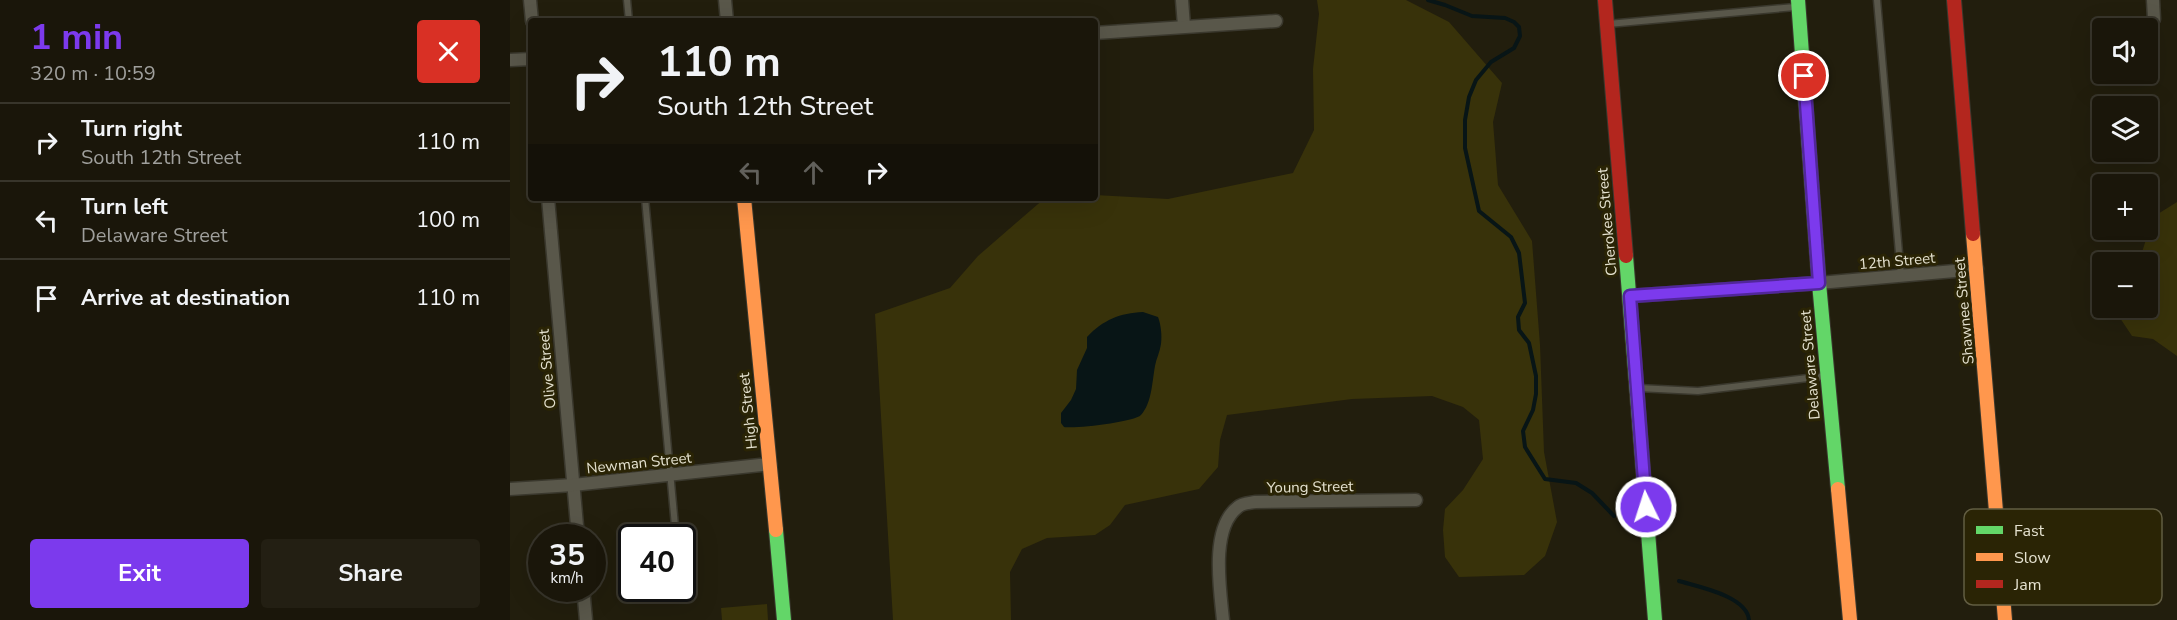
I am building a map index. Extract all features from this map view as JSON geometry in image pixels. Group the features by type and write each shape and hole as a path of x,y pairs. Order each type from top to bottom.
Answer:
{"street":[{"path":"530,0 532,18"},
{"path":"725,0 727,18"},
{"path":"1182,0 1184,26"},
{"name":"Cherokee Street","path":"1605,0 1655,620"},
{"name":"Shawnee Street","path":"1954,0 1996,509"},
{"path":"2153,0 2154,18"},
{"name":"Delaware Street","path":"1799,3 1819,283 1850,620"},
{"path":"1098,33 1276,21"},
{"path":"510,60 528,58"},
{"name":"Olive Street","path":"548,201 577,524"},
{"name":"High Street","path":"744,201 784,620"},
{"name":"12th Street","path":"1630,296 1977,269"},
{"name":"Newman Street","path":"510,489 573,485 770,464"},
{"name":"Young Street","path":"1223,620 1219,548 1228,517 1239,505 1256,502 1416,500"},
{"path":"584,602 586,620"},
{"name":"Shawnee Street","path":"2004,605 2005,620"}],"lane":[{"path":"627,0 629,18"},
{"path":"1877,0 1901,276"},
{"path":"1607,25 1799,3"},
{"path":"645,201 675,524"},
{"path":"1637,388 1698,391 1828,375"}],"shaded area":[{"path":"1317,0 1406,0 1449,22 1502,83 1493,122 1498,185 1532,241 1540,345 1544,452 1557,522 1545,556 1524,575 1459,577 1445,557 1443,530 1445,509 1463,490 1483,459 1479,420 1463,407 1432,396 1352,399 1227,415 1220,440 1218,467 1199,489 1125,505 1110,525 1095,535 1047,538 1022,549 1010,572 1011,620 893,620 875,314 950,288 978,256 1042,201 1098,201 1098,195 1168,199 1293,173 1314,130 1313,69 1319,14"},
{"path":"2177,202 2177,356 2153,339 2132,336 2120,318 2158,318 2158,252 2142,252 2146,240 2158,240 2158,214"},
{"path":"1143,312 1158,317 1161,327 1160,347 1145,410 1136,418 1128,420 1092,426 1064,427 1061,423 1061,413 1076,389 1077,370 1087,348 1087,337 1112,318"},
{"path":"767,604 768,620 722,620 721,608"}],"waterway":[{"path":"1428,0 1472,16 1505,18 1519,27 1520,36 1514,48 1491,62 1476,80 1469,97 1465,120 1465,148 1479,211 1511,237 1519,253 1525,303 1518,317 1519,330 1529,343 1536,376 1533,410 1523,431 1525,447 1545,479 1576,483 1592,493 1614,516"},
{"path":"1679,581 1731,599 1740,605 1749,620"}],"traffic: fast":[{"path":"1798,0 1819,283 1838,489"},
{"path":"1626,256 1655,620"},
{"path":"776,530 784,620"}],"traffic: slow":[{"path":"744,201 776,530"},
{"path":"1973,234 1996,509"},
{"path":"1838,489 1850,620"},
{"path":"2004,605 2005,620"}],"traffic: jam":[{"path":"1605,0 1626,256"},
{"path":"1954,0 1973,234"}],"route":[{"path":"1646,507 1630,296 1819,283 1804,76"}]}
